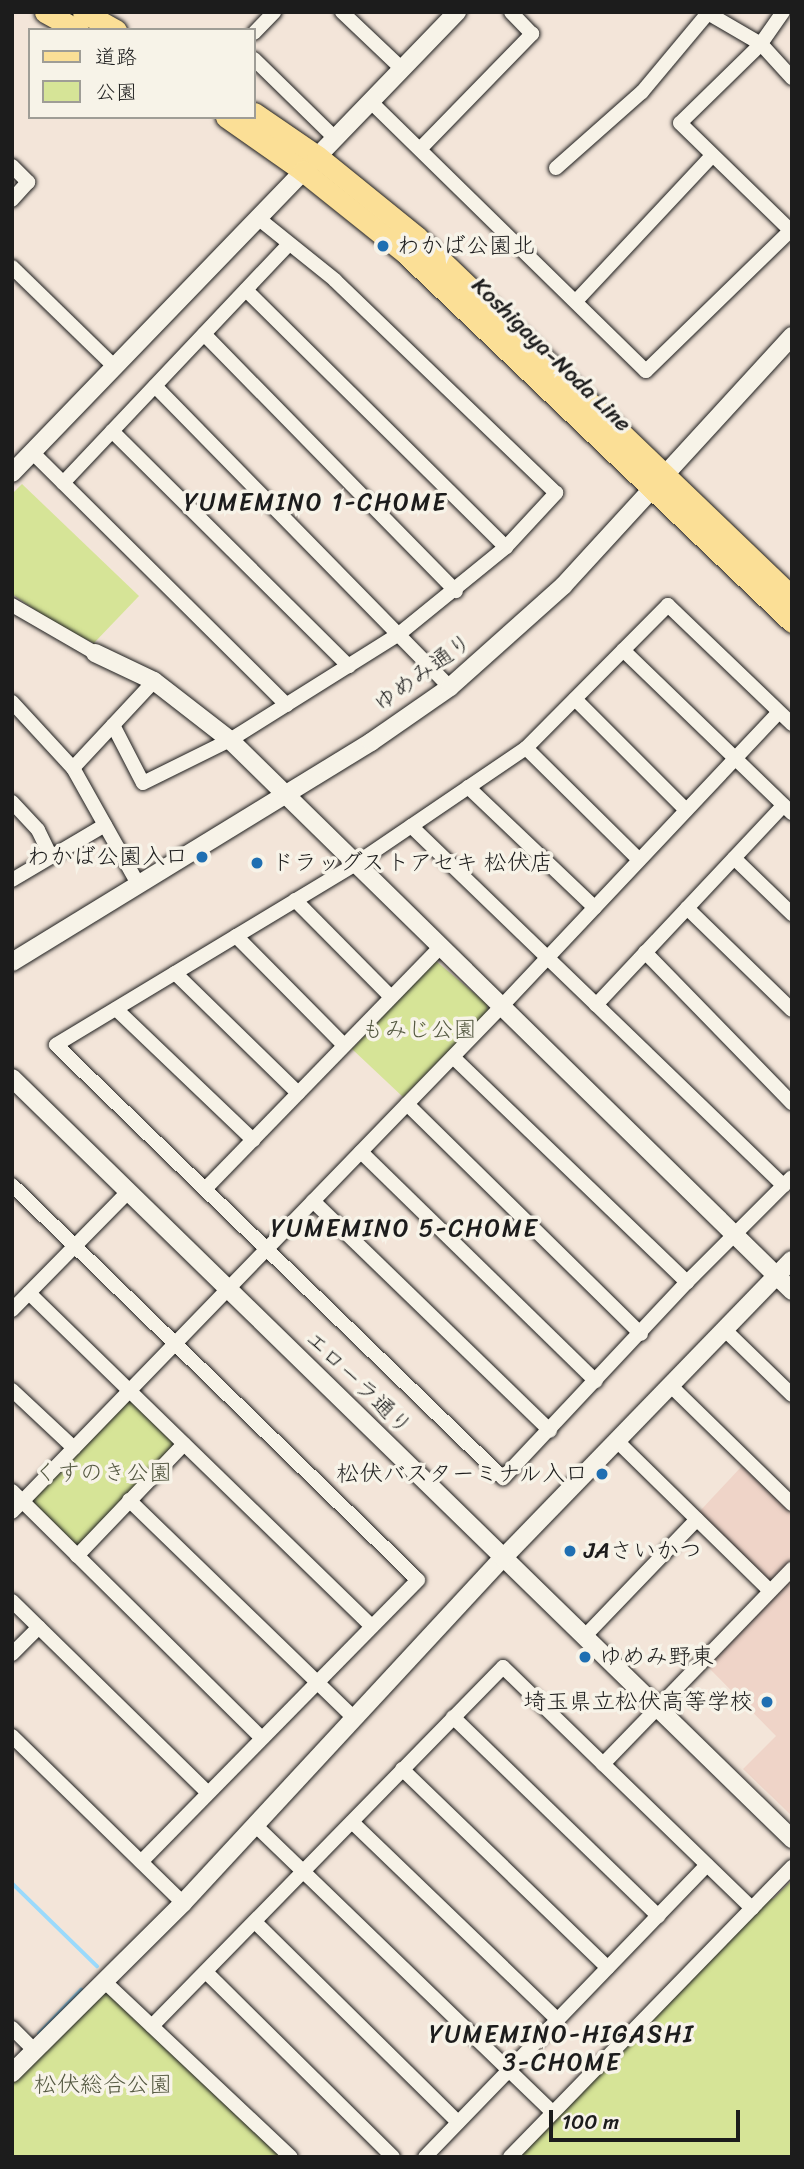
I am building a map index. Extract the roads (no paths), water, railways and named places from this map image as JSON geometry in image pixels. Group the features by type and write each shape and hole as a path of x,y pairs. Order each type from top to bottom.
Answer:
{"main road":[{"path":"45,12 74,28"},
{"path":"83,12 112,28"},
{"name":"Koshigaya-Noda Line","path":"256,115 310,163"},
{"name":"Koshigaya-Noda Line","path":"230,119 310,163 417,237 660,482 792,622"},
{"name":"Koshigaya-Noda Line","path":"660,482 792,597"}],"street":[{"path":"256,31 274,12"},
{"path":"342,12 402,69"},
{"path":"12,473 457,12"},
{"path":"420,149 532,34 511,12"},
{"path":"370,102 577,300 646,371 791,230 711,157 680,123 761,44 783,12"},
{"path":"556,168 642,92 707,13 761,44 791,76"},
{"path":"256,61 335,138"},
{"path":"577,300 711,157"},
{"path":"12,166 28,182 12,200"},
{"path":"113,725 143,783 230,740 399,634 456,591 506,547 556,494 335,281 258,218"},
{"path":"63,483 289,244"},
{"path":"12,267 115,366"},
{"path":"246,290 506,547"},
{"path":"204,334 456,591"},
{"name":"ゆめみ通り","path":"12,962 284,796 450,687 526,623 660,482 792,336"},
{"path":"155,386 450,687"},
{"path":"112,431 349,666"},
{"path":"32,452 287,705"},
{"path":"12,604 95,653 154,681 230,740 354,865 792,1291"},
{"path":"411,826 596,1004 788,1182 687,1282 503,1478 56,1045 354,865 411,826 468,788 526,748 668,605 792,724"},
{"path":"596,1004 734,858 788,809 623,650"},
{"path":"73,768 154,681"},
{"path":"575,699 687,810"},
{"path":"12,702 73,768 138,884"},
{"path":"262,1738 77,1556 16,1502 74,1448 502,1007 779,712"},
{"path":"526,748 639,860"},
{"path":"468,788 594,908"},
{"path":"12,802 38,830 51,857"},
{"path":"12,880 105,825"},
{"path":"734,858 792,914"},
{"path":"295,900 391,997"},
{"path":"687,908 792,1010"},
{"path":"236,936 344,1045"},
{"path":"205,1189 439,948"},
{"path":"645,952 792,1103"},
{"path":"175,973 298,1093"},
{"path":"116,1009 253,1140"},
{"path":"453,1057 687,1282"},
{"name":"エローラ通り","path":"12,1079 792,1839"},
{"path":"407,1104 641,1334"},
{"path":"360,1152 596,1381"},
{"path":"12,1185 418,1580 141,1862"},
{"path":"127,1193 19,1299 129,1391 372,1626"},
{"path":"313,1201 550,1431"},
{"path":"12,2073 31,2046 105,1982 183,1903 503,1558 792,1260"},
{"path":"725,1330 792,1395"},
{"path":"671,1386 792,1504"},
{"path":"12,1390 74,1448"},
{"path":"617,1441 770,1591"},
{"path":"77,1556 184,1444"},
{"path":"129,1500 354,1718"},
{"path":"584,1637 696,1519"},
{"path":"603,1764 792,1569"},
{"path":"12,1601 208,1793"},
{"path":"12,1654 39,1627"},
{"path":"152,2026 503,1667 752,1908"},
{"path":"453,1717 658,1916"},
{"path":"12,1737 183,1903"},
{"path":"402,1769 608,1968"},
{"path":"352,1822 558,2020"},
{"path":"255,1825 553,2113"},
{"path":"425,2157 707,1865"},
{"path":"510,2157 792,1867"},
{"path":"255,1922 458,2122"},
{"path":"206,1972 393,2157"},
{"path":"105,1982 291,2157"},
{"path":"12,2028 31,2046"}],"waterway":[{"path":"12,1883 97,1966"},
{"path":"39,2034 81,1990"}],"place":[{"name":"わかば公園北","path":"383,246"},
{"name":"わかば公園入口","path":"202,857"},
{"name":"ドラッグストアセキ 松伏店","path":"257,863"},
{"name":"松伏バスターミナル入口","path":"602,1474"},
{"name":"JAさいかつ","path":"570,1551"},
{"name":"ゆめみ野東","path":"585,1657"},
{"name":"埼玉県立松伏高等学校","path":"767,1702"}],"district":[{"name":"YUMEMINO 1-CHOME","path":"316,503"},
{"name":"YUMEMINO 5-CHOME","path":"405,1229"},
{"name":"YUMEMINO-HIGASHI 3-CHOME","path":"562,2049"}],"park label":[{"name":"もみじ公園","path":"419,1030"},
{"name":"くすのき公園","path":"103,1473"},
{"name":"松伏総合公園","path":"103,2085"}]}
